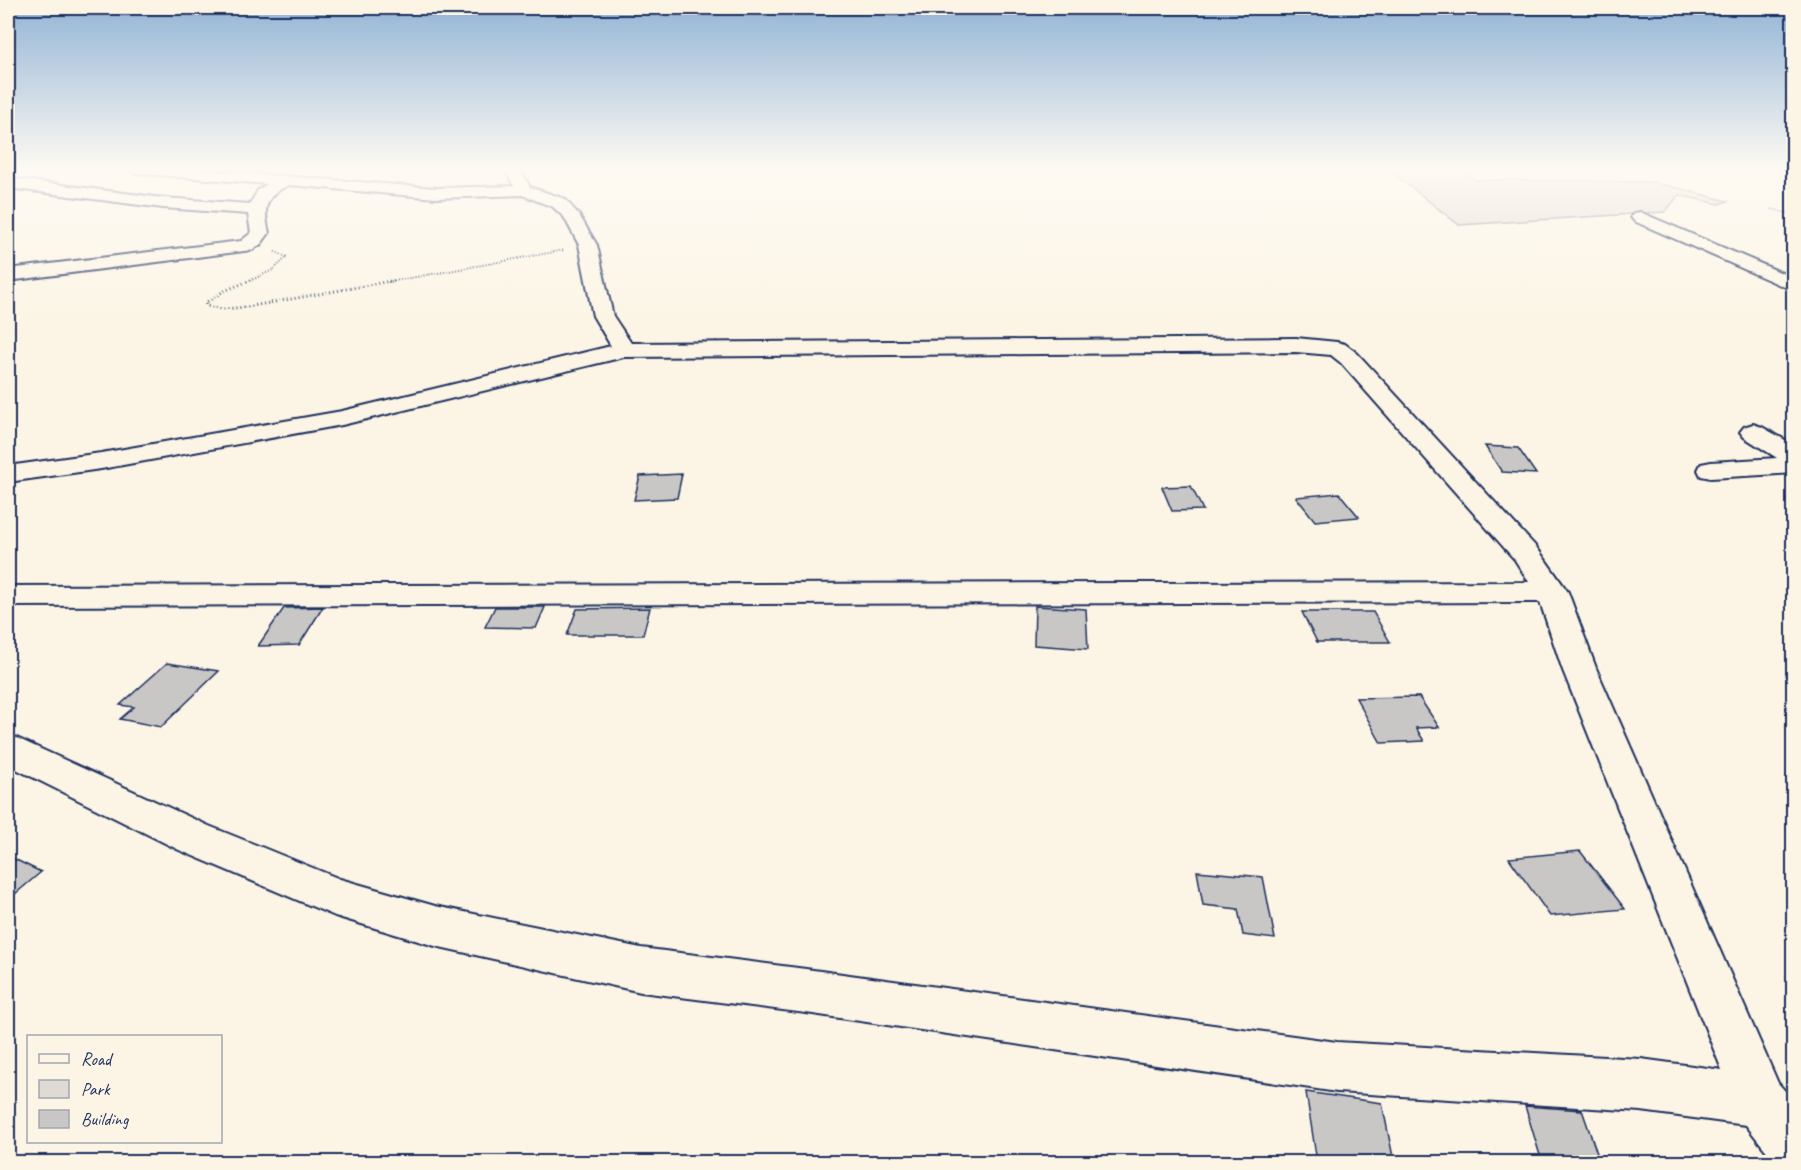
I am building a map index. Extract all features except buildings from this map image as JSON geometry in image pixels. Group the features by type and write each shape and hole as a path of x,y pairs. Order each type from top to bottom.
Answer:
{"street":[{"path":"8,275 246,246 260,233 258,223"},
{"path":"575,223 588,245 603,316 624,350"},
{"path":"1653,223 1794,285"},
{"path":"8,474 101,461 342,418 624,350 1285,345 1337,349 1349,358 1526,554 1552,592 1579,668 1760,1101 1794,1144"},
{"path":"1753,432 1794,458"},
{"path":"1711,470 1794,465"},
{"path":"8,596 1552,592"},
{"path":"8,748 194,838 335,897 435,926 640,970 806,991 1337,1067 1641,1085 1760,1101"}],"path":[{"path":"246,246 287,257 283,263 268,272 207,299 205,303 207,306 223,309 247,307 490,265 588,245"}],"green space":[{"path":"1456,223 1497,223 1459,225"}]}
